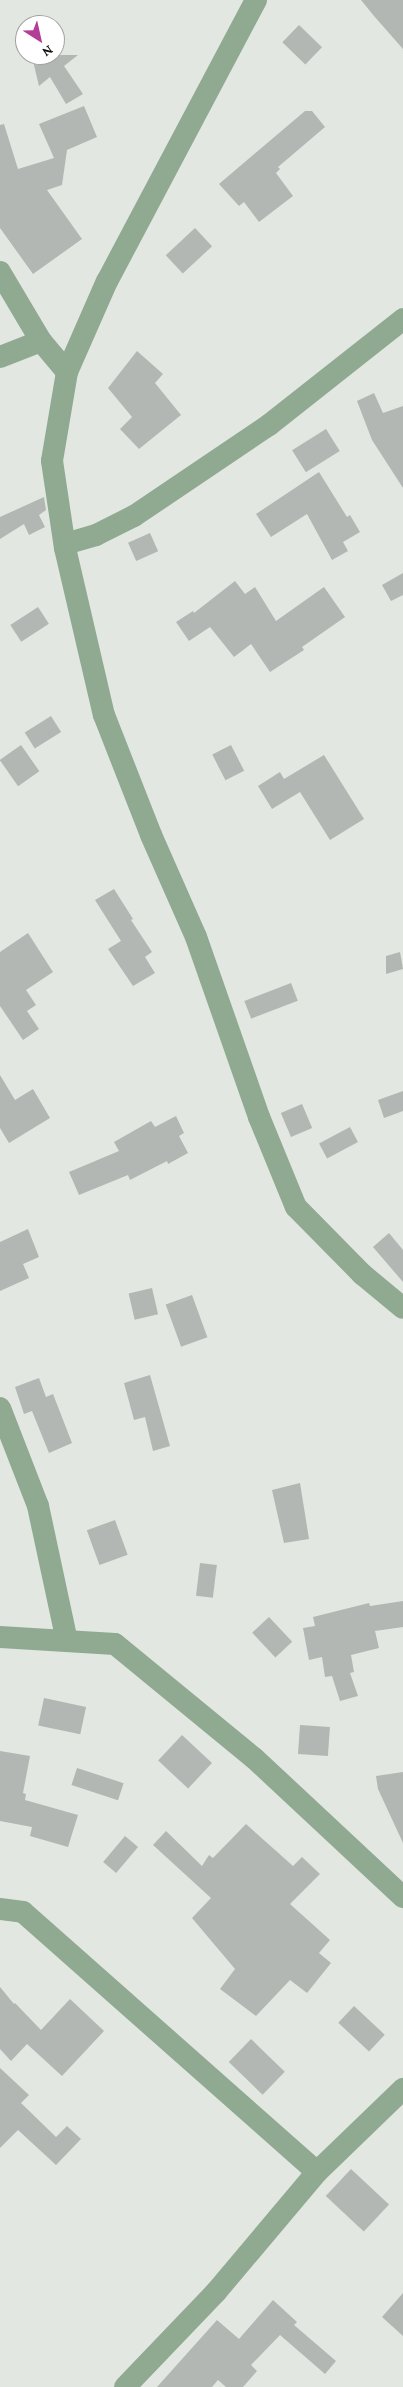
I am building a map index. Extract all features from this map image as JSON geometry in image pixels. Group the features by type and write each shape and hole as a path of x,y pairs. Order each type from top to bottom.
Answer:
{"street":[{"path":"256,0 107,281 67,372 52,461 65,544 104,715 151,835 196,937 260,1117 296,1207 362,1274 403,1308"},
{"path":"0,272 41,341 67,372"},
{"path":"65,544 96,535 134,516 269,426 403,319"},
{"path":"0,357 41,341"},
{"path":"0,1408 38,1506 67,1641"},
{"path":"0,1637 115,1644 254,1758 403,1898"},
{"path":"0,1909 22,1912 317,2172"},
{"path":"125,2387 216,2292 317,2172 403,2088"}],"building":[{"path":"361,0 403,0 403,49 374,16"},
{"path":"299,25 322,47 305,64 282,42"},
{"path":"65,55 78,55 64,66 83,94 66,104 50,77 39,86 34,65 65,65"},
{"path":"84,106 97,137 67,150 62,185 47,190 82,239 33,274 0,228 0,125 4,124 18,169 54,158 39,124"},
{"path":"305,111 312,111 325,127 278,167 280,169 276,173 293,196 259,222 244,202 239,206 219,184"},
{"path":"195,228 212,246 183,274 166,255"},
{"path":"137,351 163,374 155,383 181,415 139,449 120,429 132,417 108,388"},
{"path":"374,393 383,413 403,406 403,488 372,440 357,401"},
{"path":"326,429 340,451 306,472 292,450"},
{"path":"319,472 347,517 350,515 360,532 343,542 348,551 332,560 307,514 271,537 256,514"},
{"path":"44,497 46,510 39,515 45,527 29,535 24,524 0,539 0,517"},
{"path":"150,533 158,551 136,561 128,543"},
{"path":"403,573 403,595 391,601 382,585"},
{"path":"235,581 245,594 255,587 276,621 324,587 345,617 302,647 304,650 270,672 251,644 234,657 210,627 189,641 176,622 193,611 194,613"},
{"path":"38,607 49,624 21,642 10,625"},
{"path":"51,716 61,732 35,749 25,732"},
{"path":"21,745 39,771 18,786 0,760"},
{"path":"231,745 244,771 225,780 212,755"},
{"path":"324,755 364,819 330,840 300,792 272,809 258,786 280,772 284,779"},
{"path":"114,889 152,952 145,957 155,973 133,986 108,949 121,941 95,900"},
{"path":"28,933 53,972 26,990 36,1005 27,1011 39,1029 23,1040 0,1006 0,952"},
{"path":"400,952 403,969 386,974 386,956"},
{"path":"291,983 298,1001 251,1019 244,1001"},
{"path":"0,1075 15,1100 33,1089 50,1118 9,1143 0,1128"},
{"path":"403,1091 403,1111 384,1118 378,1100"},
{"path":"302,1104 312,1128 291,1137 281,1113"},
{"path":"176,1116 184,1133 179,1136 188,1153 168,1164 167,1161 130,1180 128,1175 79,1195 69,1172 119,1151 114,1142 151,1121 155,1127"},
{"path":"350,1127 358,1142 327,1158 319,1143"},
{"path":"28,1229 39,1257 23,1264 29,1278 0,1291 0,1242"},
{"path":"389,1233 403,1250 403,1282 373,1247"},
{"path":"152,1288 158,1314 135,1320 129,1293"},
{"path":"192,1295 207,1337 181,1347 166,1305"},
{"path":"150,1375 170,1446 153,1451 145,1417 134,1420 124,1383"},
{"path":"39,1378 46,1397 53,1394 72,1443 49,1453 32,1411 24,1414 15,1387"},
{"path":"300,1483 309,1539 284,1543 272,1490"},
{"path":"115,1520 128,1555 99,1565 87,1530"},
{"path":"200,1563 217,1565 213,1598 196,1596"},
{"path":"403,1601 403,1627 375,1631 379,1648 351,1655 354,1672 350,1673 358,1696 340,1701 332,1676 325,1677 322,1657 309,1660 303,1628 315,1626 313,1617 369,1603 370,1606"},
{"path":"269,1617 292,1642 275,1658 252,1633"},
{"path":"44,1698 86,1707 80,1734 38,1725"},
{"path":"300,1725 330,1727 328,1756 298,1754"},
{"path":"182,1735 212,1763 188,1789 158,1761"},
{"path":"0,1751 30,1756 23,1793 26,1794 25,1800 78,1815 68,1847 30,1836 32,1827 0,1821"},
{"path":"77,1768 124,1783 118,1800 71,1785"},
{"path":"403,1772 403,1843 378,1789 376,1776"},
{"path":"246,1824 293,1866 302,1857 320,1874 290,1904 330,1940 319,1953 331,1963 307,1993 290,1980 256,2016 220,1989 235,1969 192,1918 211,1898 153,1845 166,1831 202,1866 209,1855 213,1858"},
{"path":"125,1836 138,1847 116,1873 103,1862"},
{"path":"0,1987 14,2004 41,2030 70,1999 104,2031 62,2076 27,2044 11,2061 0,2049"},
{"path":"354,2006 385,2035 369,2051 338,2023"},
{"path":"251,2039 285,2072 263,2095 229,2062"},
{"path":"0,2068 29,2095 21,2103 56,2137 67,2126 81,2139 56,2165 18,2130 0,2148"},
{"path":"351,2169 389,2204 364,2232 326,2196"},
{"path":"403,2293 403,2336 382,2317"},
{"path":"273,2300 297,2322 294,2325 336,2361 325,2374 280,2335 251,2365 257,2371 243,2387 226,2387 218,2380 212,2387 157,2387 217,2320 239,2339"}]}
